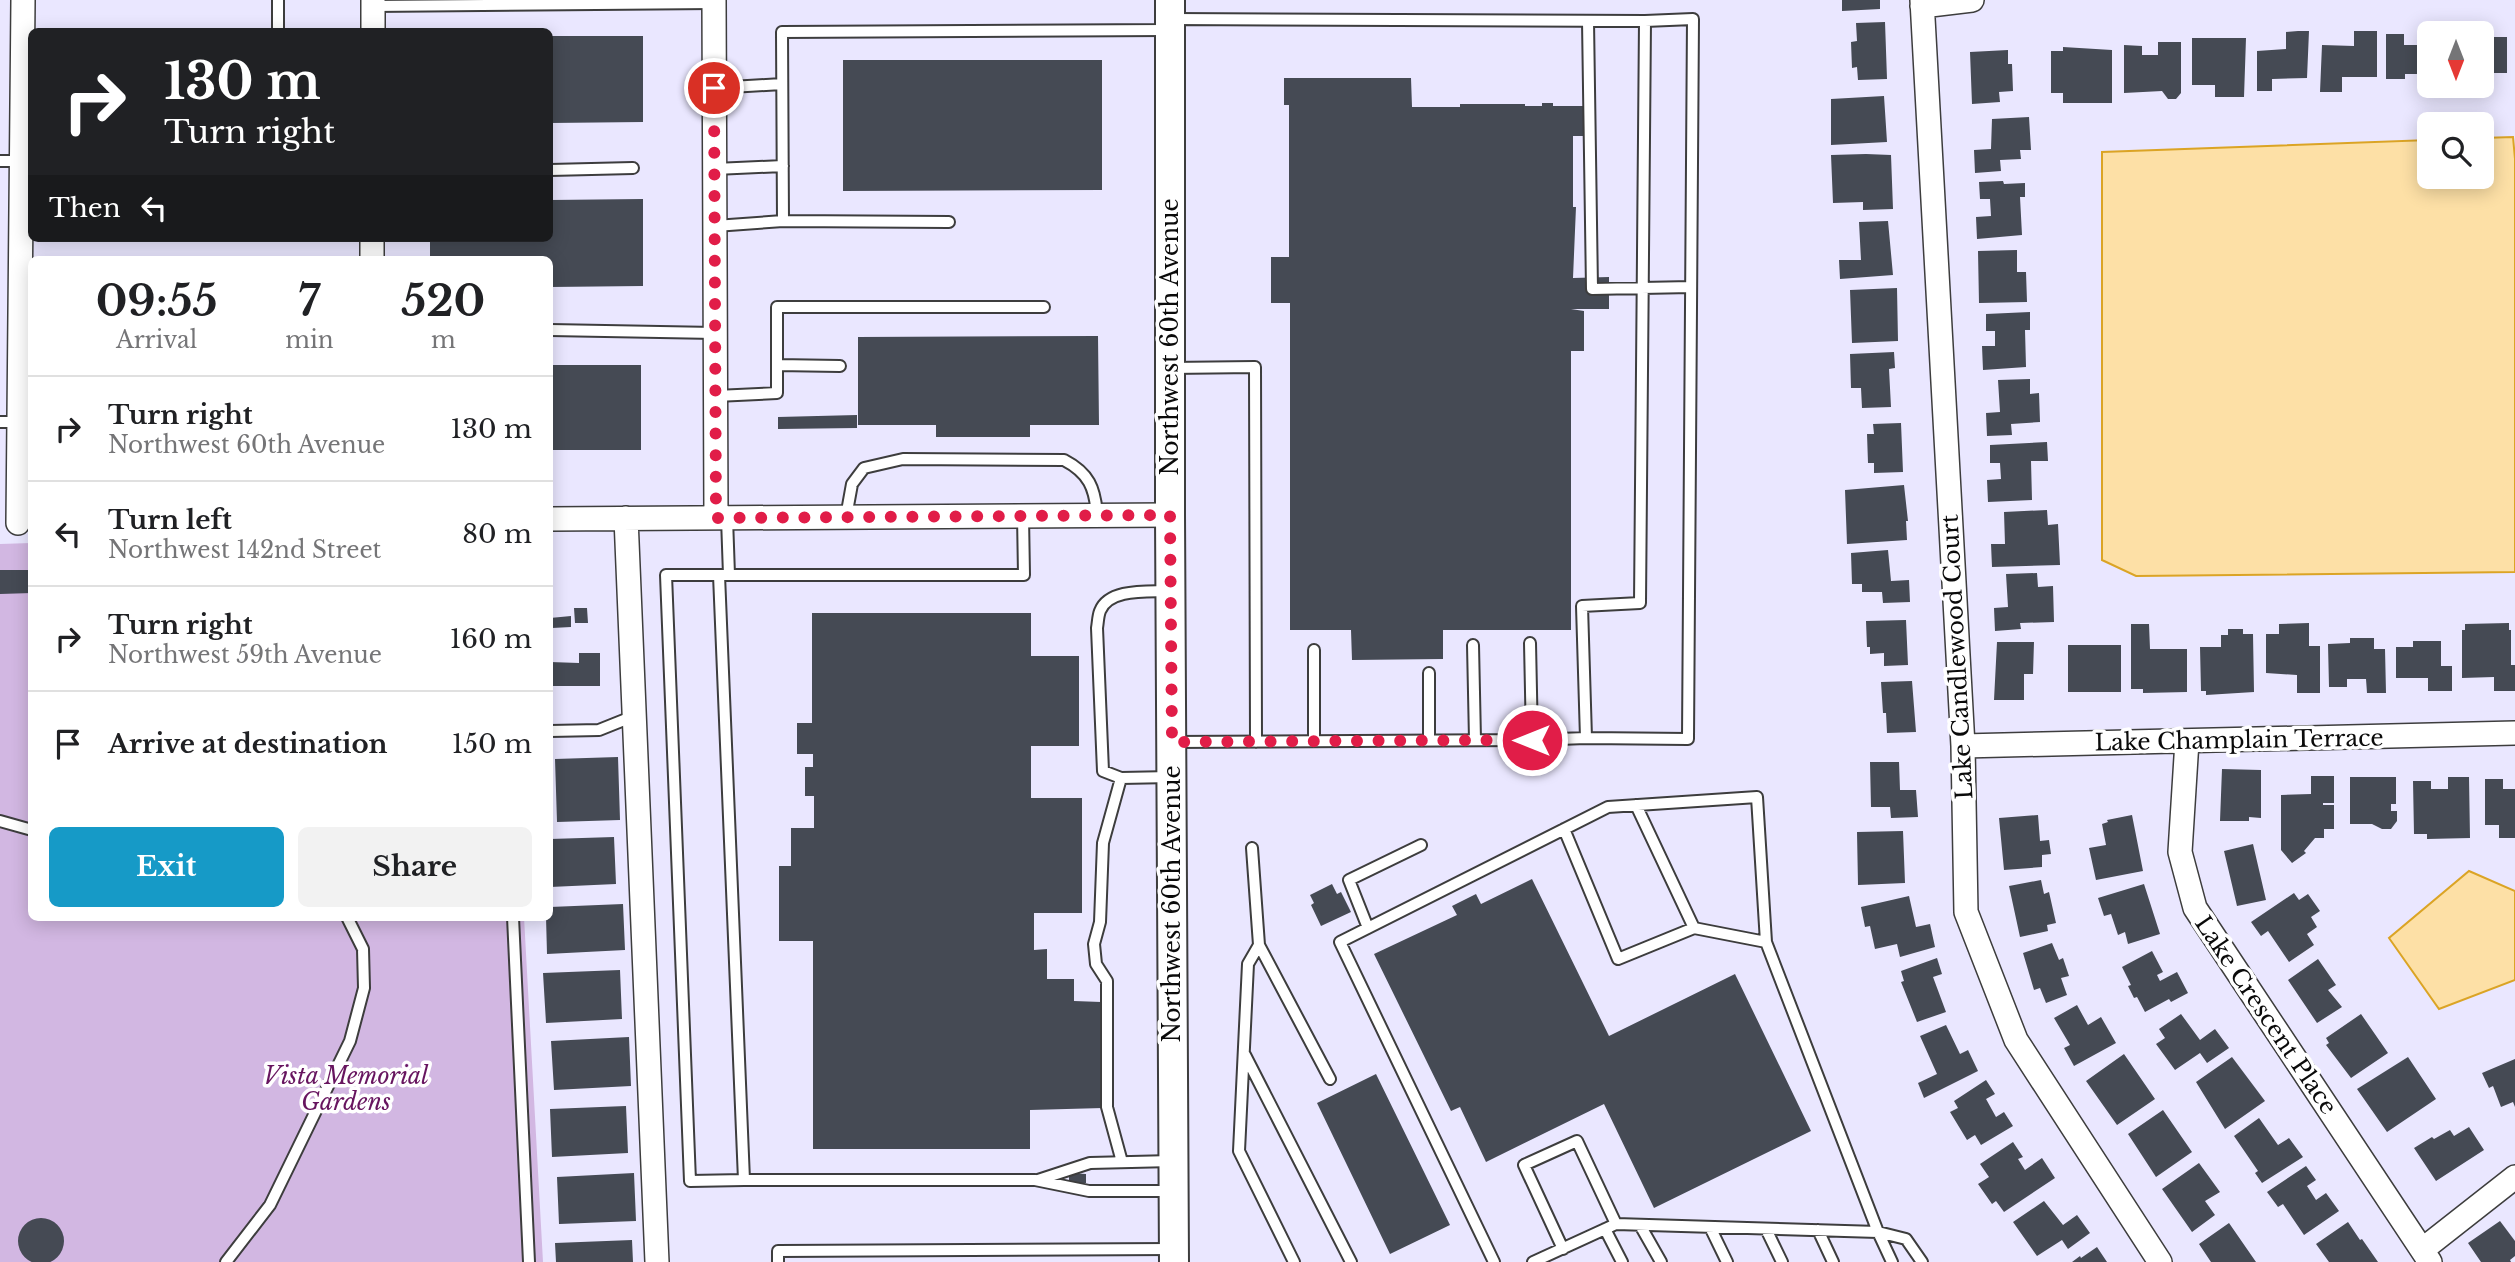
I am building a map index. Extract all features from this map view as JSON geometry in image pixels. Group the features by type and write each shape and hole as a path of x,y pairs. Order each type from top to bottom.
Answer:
{"street":[{"path":"17,523 10,422 26,353 26,300 11,161 27,75 23,0"},
{"path":"1922,3 1972,0"},
{"path":"714,1 715,333 722,518"},
{"path":"373,3 373,28"},
{"name":"Lake Candlewood Court","path":"1922,3 1963,746 1966,912 2016,1040 2160,1262"},
{"name":"Northwest 60th Avenue","path":"1170,16 1173,1256"},
{"path":"553,519 1170,515"},
{"path":"625,519 657,1262"},
{"name":"Lake Champlain Terrace","path":"1963,746 2515,733"},
{"name":"Lake Crescent Place","path":"2187,741 2180,852 2195,908 2426,1256"},
{"path":"2426,1256 2515,1177"}],"lane":[{"path":"278,0 278,28"},
{"path":"373,3 714,1"},
{"path":"783,221 782,32 1170,16 1588,21 1693,19 1688,739 1172,742"},
{"path":"1588,21 1592,289 1691,287"},
{"path":"1586,738 1582,606 1640,603 1645,21"},
{"path":"714,88 782,84"},
{"path":"715,169 783,166"},
{"path":"553,170 633,168"},
{"path":"715,226 783,221 949,222"},
{"path":"716,396 777,393 777,307 1044,307"},
{"path":"553,330 715,333"},
{"path":"777,365 841,366"},
{"path":"1170,368 1255,367 1256,742"},
{"path":"846,517 852,484 864,468 903,459 1064,460 1075,466 1090,482 1095,493 1097,515"},
{"path":"1023,516 1024,575 666,575 690,1181 1035,1180 1089,1191 1172,1191"},
{"path":"722,518 744,1180"},
{"path":"1171,591 1129,593 1110,599 1100,609 1097,628 1102,771 1121,778 1172,777"},
{"path":"1530,643 1532,740"},
{"path":"1473,645 1475,740"},
{"path":"1314,650 1314,741"},
{"path":"1429,673 1429,740"},
{"path":"553,731 599,730 634,716"},
{"path":"1121,778 1103,843 1100,922 1094,944 1096,964 1107,981 1107,1107 1122,1162"},
{"path":"1494,1262 1340,942 1608,807 1757,797 1766,942 1892,1262"},
{"path":"1636,805 1694,928"},
{"path":"0,821 28,829"},
{"path":"1564,829 1618,959 1694,928 1766,942"},
{"path":"1368,928 1349,880 1421,845"},
{"path":"1252,848 1259,945 1330,1079"},
{"path":"226,1262 270,1205 351,1041 364,988 363,949 349,921"},
{"path":"513,921 529,1262"},
{"path":"1259,945 1248,964 1240,1152 1294,1262"},
{"path":"1244,1053 1351,1262"},
{"path":"1563,1248 1524,1165 1577,1141 1622,1262"},
{"path":"1035,1180 1090,1163 1172,1161"},
{"path":"1533,1262 1610,1227 1640,1225 1878,1232 1906,1239 1922,1262"},
{"path":"1640,1225 1661,1262"},
{"path":"1710,1227 1727,1262"},
{"path":"1766,1229 1782,1262"},
{"path":"1818,1230 1833,1262"},
{"path":"778,1262 778,1251 1173,1256"}],"green space":[{"name":"Vista Memorial Gardens","path":"28,543 28,921 524,921 543,1262 0,1262 0,544"}],"shaded area":[{"path":"2513,137 2515,159 2515,572 2136,576 2102,560 2102,152 2417,140 2417,189 2494,189 2494,138"},
{"path":"2469,871 2515,891 2515,980 2439,1009 2389,938"}],"building":[{"path":"1842,0 1880,0 1880,9 1842,11"},
{"path":"1885,22 1887,79 1858,80 1857,67 1852,68 1851,42 1857,41 1856,23"},
{"path":"2309,31 2307,78 2272,79 2272,91 2257,91 2257,51 2286,49 2286,32"},
{"path":"2354,31 2377,31 2377,77 2342,77 2342,92 2320,92 2322,45 2354,46"},
{"path":"2386,34 2404,34 2404,45 2417,45 2417,74 2405,74 2405,79 2386,79"},
{"path":"553,36 643,36 643,122 553,123"},
{"path":"2494,37 2507,37 2507,73 2494,73"},
{"path":"2192,38 2246,38 2244,97 2215,97 2215,85 2192,85"},
{"path":"2158,42 2181,42 2181,93 2176,99 2168,99 2162,91 2124,93 2124,45 2142,46 2142,55 2158,55"},
{"path":"2063,47 2112,50 2112,103 2063,103 2063,93 2051,93 2051,51 2063,51"},
{"path":"2008,50 2008,64 2012,64 2013,91 1999,92 2000,102 1972,104 1970,52"},
{"path":"843,60 1102,60 1102,190 843,191"},
{"path":"1284,78 1411,78 1412,107 1460,107 1460,104 1542,106 1542,103 1553,103 1553,106 1585,106 1585,136 1573,136 1573,207 1576,207 1573,278 1609,277 1609,309 1571,309 1584,311 1584,351 1571,351 1571,630 1443,630 1443,659 1352,660 1351,630 1290,630 1290,303 1271,303 1271,257 1289,257 1289,105 1284,105"},
{"path":"1884,96 1887,142 1831,145 1831,99"},
{"path":"2029,117 2031,150 2020,150 2021,159 2000,160 2001,171 1975,173 1974,150 1991,149 1992,119"},
{"path":"1831,155 1891,155 1893,209 1863,210 1863,202 1833,203"},
{"path":"2003,181 2004,184 2025,183 2025,197 2020,197 2022,235 1977,239 1976,217 1991,216 1990,199 1980,199 1979,182"},
{"path":"643,199 643,286 553,287 553,256 430,256 430,242 553,242 553,200"},
{"path":"1888,221 1893,275 1840,279 1839,260 1861,260 1859,222"},
{"path":"2017,250 2017,272 2026,272 2027,302 1979,303 1978,251"},
{"path":"1897,288 1898,341 1852,343 1850,290"},
{"path":"2030,312 2030,330 2025,330 2026,367 1983,370 1982,346 1995,346 1995,331 1986,331 1986,314"},
{"path":"1098,336 1099,425 1030,425 1030,437 936,437 936,425 858,425 858,337"},
{"path":"1894,352 1895,368 1889,369 1891,407 1862,408 1861,388 1851,388 1850,354"},
{"path":"553,365 641,365 641,450 553,450"},
{"path":"2030,379 2030,394 2039,393 2040,422 2011,424 2012,435 1987,436 1986,413 2000,412 1998,380"},
{"path":"857,415 857,428 778,429 778,417"},
{"path":"1901,423 1903,472 1874,473 1874,463 1868,463 1867,434 1874,434 1873,424"},
{"path":"2047,442 2048,461 2031,461 2032,500 1988,502 1987,480 2001,479 2000,463 1990,463 1990,445"},
{"path":"1904,485 1907,540 1847,544 1845,490"},
{"path":"2047,510 2048,525 2058,524 2060,565 1992,567 1991,544 2005,544 2004,512"},
{"path":"1888,550 1891,581 1909,580 1910,602 1883,603 1882,592 1862,592 1862,584 1852,584 1851,553"},
{"path":"0,570 28,570 28,593 0,594"},
{"path":"2037,573 2038,587 2053,586 2054,622 2020,623 2021,629 1995,631 1994,608 2008,607 2006,574"},
{"path":"574,608 587,608 588,623 575,623"},
{"path":"812,613 1031,613 1031,656 1079,656 1079,746 1031,746 1031,798 1082,798 1082,913 1034,913 1034,950 1047,949 1047,979 1074,979 1074,1001 1101,1002 1103,1108 1030,1110 1030,1149 813,1149 813,941 779,941 779,866 791,866 791,828 814,828 814,796 805,796 805,767 813,767 813,754 797,754 797,723 812,723"},
{"path":"571,616 571,627 553,628 553,618"},
{"path":"1906,620 1908,665 1884,666 1884,653 1870,654 1870,647 1867,647 1866,621"},
{"path":"2309,623 2309,646 2320,646 2320,693 2297,693 2297,675 2266,673 2266,634 2279,634 2279,624"},
{"path":"2509,623 2511,665 2515,665 2515,691 2494,691 2494,677 2462,678 2462,630 2465,630 2465,624"},
{"path":"2131,624 2149,624 2150,649 2187,649 2187,692 2143,693 2143,689 2131,689"},
{"path":"2228,629 2243,629 2243,634 2253,634 2254,692 2206,695 2206,691 2201,691 2200,647 2221,647 2221,635 2228,635"},
{"path":"2350,638 2374,638 2374,649 2385,649 2386,693 2367,693 2366,679 2347,679 2347,687 2329,687 2328,644 2350,643"},
{"path":"2413,641 2441,641 2441,666 2452,666 2452,691 2428,691 2428,678 2396,678 2396,647 2413,647"},
{"path":"1997,642 2034,642 2033,674 2024,674 2024,700 1994,700"},
{"path":"2068,645 2121,645 2121,692 2068,692"},
{"path":"579,653 600,653 600,686 553,686 553,662 579,663"},
{"path":"1912,681 1916,732 1887,733 1881,682"},
{"path":"618,757 620,820 557,822 555,759"},
{"path":"1870,762 1899,762 1900,790 1916,790 1918,817 1891,818 1890,807 1871,807"},
{"path":"2222,769 2261,770 2261,818 2249,817 2249,821 2220,821"},
{"path":"2311,776 2334,776 2334,803 2323,805 2334,805 2334,829 2324,829 2324,838 2315,838 2304,851 2306,853 2292,863 2281,850 2281,795 2311,794"},
{"path":"2350,777 2396,777 2396,804 2391,804 2391,811 2397,811 2397,821 2391,829 2382,829 2372,824 2350,824"},
{"path":"2448,777 2469,777 2470,838 2427,839 2427,834 2414,834 2413,781 2431,781 2431,789 2448,789"},
{"path":"2485,779 2503,779 2503,789 2515,789 2515,838 2499,838 2499,825 2485,825"},
{"path":"2038,815 2040,841 2049,840 2051,854 2042,855 2042,867 2004,870 1999,818"},
{"path":"2132,815 2143,871 2096,880 2089,848 2106,845 2102,824 2108,822 2107,820"},
{"path":"1903,831 1905,883 1858,885 1857,832"},
{"path":"614,837 616,884 553,887 553,839"},
{"path":"2253,844 2266,900 2237,906 2224,851"},
{"path":"1532,879 1609,1036 1735,974 1811,1131 1654,1208 1604,1104 1486,1162 1460,1107 1451,1111 1374,954 1457,915 1452,906 1476,894 1481,904"},
{"path":"2041,880 2044,894 2049,892 2056,923 2047,925 2048,931 2020,937 2009,886"},
{"path":"1332,884 1337,894 1341,892 1351,912 1321,926 1311,905 1314,903 1310,895"},
{"path":"2144,884 2160,934 2128,944 2125,932 2118,935 2111,914 2104,916 2098,898"},
{"path":"2294,893 2299,900 2308,894 2320,911 2311,917 2317,927 2307,934 2314,945 2289,962 2268,931 2261,936 2251,922"},
{"path":"1909,896 1916,927 1930,924 1935,947 1900,957 1897,944 1875,949 1870,926 1865,927 1861,907"},
{"path":"623,904 625,950 547,954 546,921 553,921 553,907"},
{"path":"2052,943 2059,960 2063,958 2069,976 2061,978 2067,995 2046,1003 2040,988 2034,990 2023,953"},
{"path":"2152,951 2163,972 2157,975 2160,981 2177,972 2188,993 2171,1002 2169,999 2145,1012 2137,997 2134,998 2122,967"},
{"path":"1937,958 1942,974 1933,977 1946,1012 1917,1022 1901,982 1904,981 1901,971"},
{"path":"2318,959 2336,985 2328,990 2342,1007 2317,1023 2288,980"},
{"path":"620,970 622,1019 546,1023 543,973"},
{"path":"2077,1005 2088,1025 2101,1017 2116,1043 2074,1066 2064,1048 2070,1045 2054,1018"},
{"path":"2181,1014 2200,1040 2215,1029 2229,1048 2207,1063 2200,1053 2175,1070 2156,1044 2165,1038 2159,1029"},
{"path":"2361,1014 2388,1053 2351,1078 2326,1045 2329,1043 2326,1038"},
{"path":"1946,1025 1960,1054 1968,1050 1978,1071 1924,1098 1918,1083 1937,1074 1920,1036"},
{"path":"629,1037 631,1086 554,1090 551,1041"},
{"path":"2124,1054 2155,1099 2117,1125 2086,1081"},
{"path":"2232,1057 2265,1101 2225,1129 2196,1082"},
{"path":"2408,1057 2436,1099 2387,1132 2357,1089"},
{"path":"2515,1059 2515,1107 2513,1102 2501,1107 2493,1086 2489,1088 2482,1073"},
{"path":"1376,1074 1450,1225 1390,1254 1317,1103"},
{"path":"1986,1080 1995,1094 1986,1099 1996,1117 2004,1112 2013,1126 1981,1145 1975,1135 1967,1140 1950,1112 1958,1108 1954,1101"},
{"path":"626,1106 628,1153 552,1157 550,1109"},
{"path":"2163,1110 2192,1152 2156,1177 2128,1134"},
{"path":"2259,1118 2278,1145 2289,1138 2303,1157 2262,1183 2255,1173 2258,1171 2234,1136"},
{"path":"2469,1127 2484,1150 2436,1181 2414,1148 2450,1130 2454,1136"},
{"path":"2013,1142 2023,1157 2018,1159 2025,1170 2042,1158 2055,1178 2004,1212 1996,1201 1992,1204 1978,1184 1989,1177 1980,1164"},
{"path":"2199,1163 2220,1192 2205,1201 2215,1215 2192,1232 2162,1189"},
{"path":"2306,1166 2316,1180 2307,1186 2316,1200 2326,1193 2339,1211 2304,1235 2283,1204 2278,1207 2267,1192"},
{"path":"634,1173 636,1221 559,1224 557,1177"},
{"path":"1069,1173 1086,1174 1086,1183 1069,1183"},
{"path":"2044,1201 2063,1225 2077,1215 2090,1233 2068,1249 2062,1240 2037,1256 2013,1222"},
{"path":"32,1220 50,1220 62,1232 62,1250 50,1262 32,1262 20,1250 20,1232"},
{"path":"2500,1221 2515,1241 2515,1256 2511,1262 2481,1262 2468,1243"},
{"path":"2348,1222 2378,1262 2329,1262 2316,1244"},
{"path":"2229,1223 2256,1262 2211,1262 2199,1244"},
{"path":"632,1240 633,1262 556,1262 555,1243"},
{"path":"2097,1247 2107,1262 2072,1262 2080,1256 2081,1258"}],"route":[{"path":"714,88 716,518 1170,515 1172,742 1532,740"}]}
